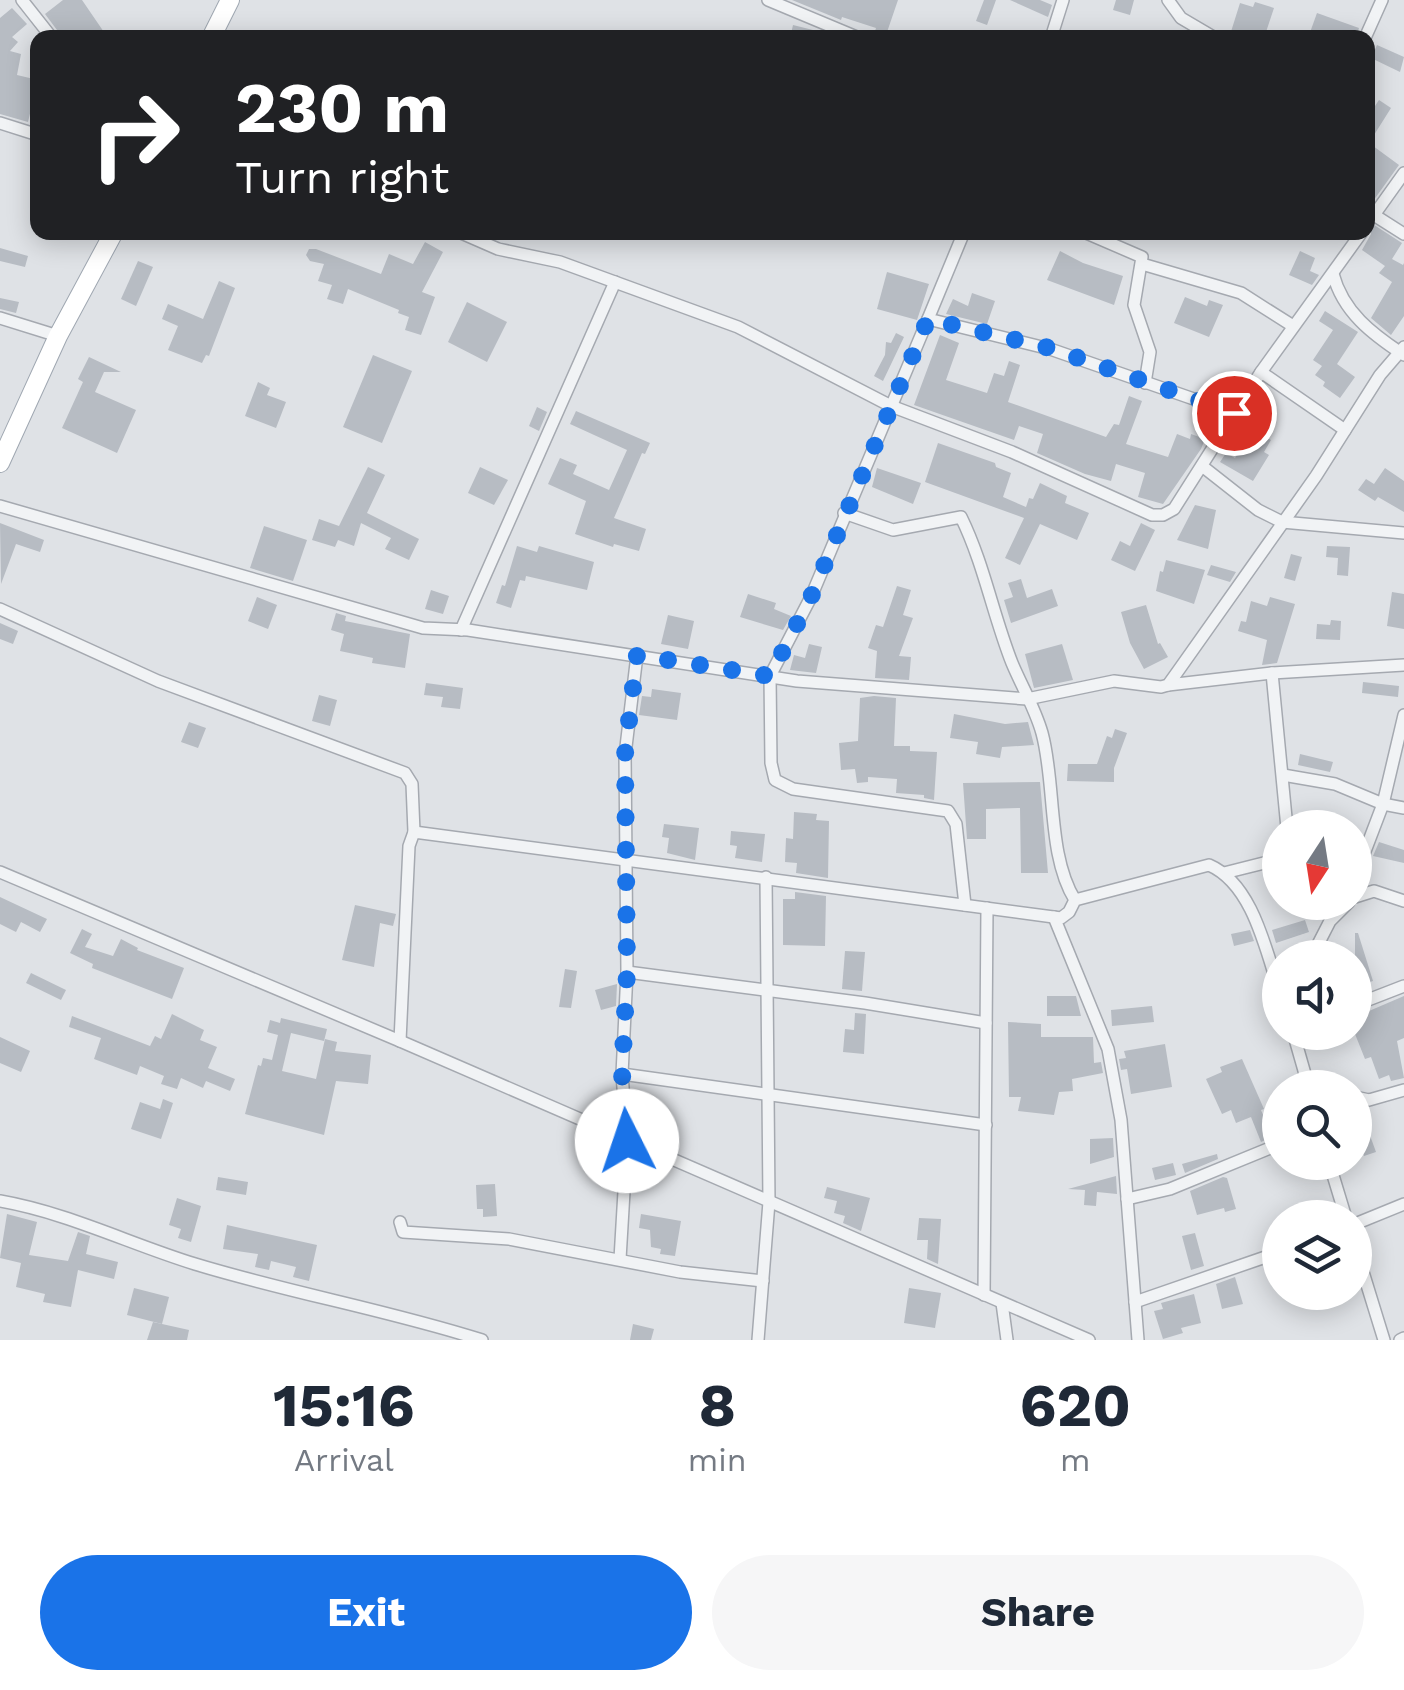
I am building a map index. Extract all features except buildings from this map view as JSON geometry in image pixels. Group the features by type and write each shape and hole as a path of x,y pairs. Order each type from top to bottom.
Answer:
{"main road":[{"path":"215,30 230,0"},
{"path":"0,462 58,336 110,240"}],"street":[{"path":"22,0 46,30"},
{"path":"768,0 840,30"},
{"path":"1053,30 1062,0"},
{"path":"1168,0 1182,18 1202,30"},
{"path":"1369,30 1382,0"},
{"path":"0,124 30,133"},
{"path":"1375,212 1404,174"},
{"path":"1375,220 1404,234"},
{"path":"477,240 498,249 560,262 738,327 891,406 1012,452 1152,515 1164,516 1174,509 1261,372 1356,240"},
{"path":"961,240 811,597 770,676 771,763 776,780 793,790 948,811 956,824 965,904"},
{"path":"1103,240 1142,257 1134,304 1150,352 1145,383"},
{"path":"1142,264 1241,293 1293,326"},
{"path":"1168,685 1380,376 1403,352 1356,318 1332,274"},
{"path":"461,630 616,282"},
{"path":"0,318 58,336"},
{"path":"928,319 1050,348 1234,413"},
{"path":"1261,372 1345,430"},
{"path":"1202,466 1258,510 1282,522 1404,534"},
{"path":"0,506 411,625 770,676 1027,699 1114,681 1161,687 1272,673 1404,665"},
{"path":"844,514 893,530 960,518 979,562 1012,663 1026,687 1027,699 1042,731 1062,868 1074,900"},
{"path":"0,610 158,681 405,773 412,784 414,832 409,846 400,1041"},
{"path":"620,1259 627,1141 622,1074 627,972 625,754 637,655"},
{"path":"1272,673 1286,810"},
{"path":"1372,833 1383,804 1404,715"},
{"path":"1283,775 1334,784 1383,804 1404,808"},
{"path":"414,832 1054,917 1065,916 1074,900 1209,865 1224,873 1241,891 1262,943"},
{"path":"1224,873 1262,864"},
{"path":"0,872 1089,1340"},
{"path":"758,1340 769,1202 766,878"},
{"path":"1372,892 1404,901"},
{"path":"984,1295 987,908"},
{"path":"1054,917 1108,1049 1122,1120 1138,1340"},
{"path":"627,972 986,1024"},
{"path":"1372,998 1404,986"},
{"path":"622,1074 986,1126"},
{"path":"1372,1099 1404,1090"},
{"path":"1127,1199 1170,1189 1262,1151"},
{"path":"0,1201 87,1223 195,1264 413,1318 482,1340"},
{"path":"1372,1217 1404,1204"},
{"path":"400,1222 403,1232 414,1234 509,1239 680,1272 763,1281"},
{"path":"1135,1302 1262,1258"},
{"path":"1372,1301 1384,1340"},
{"path":"1002,1302 1007,1340"}],"route":[{"path":"627,1141 622,1074 627,972 625,754 637,655 770,676 811,597 928,319 1050,348 1234,413"}]}
